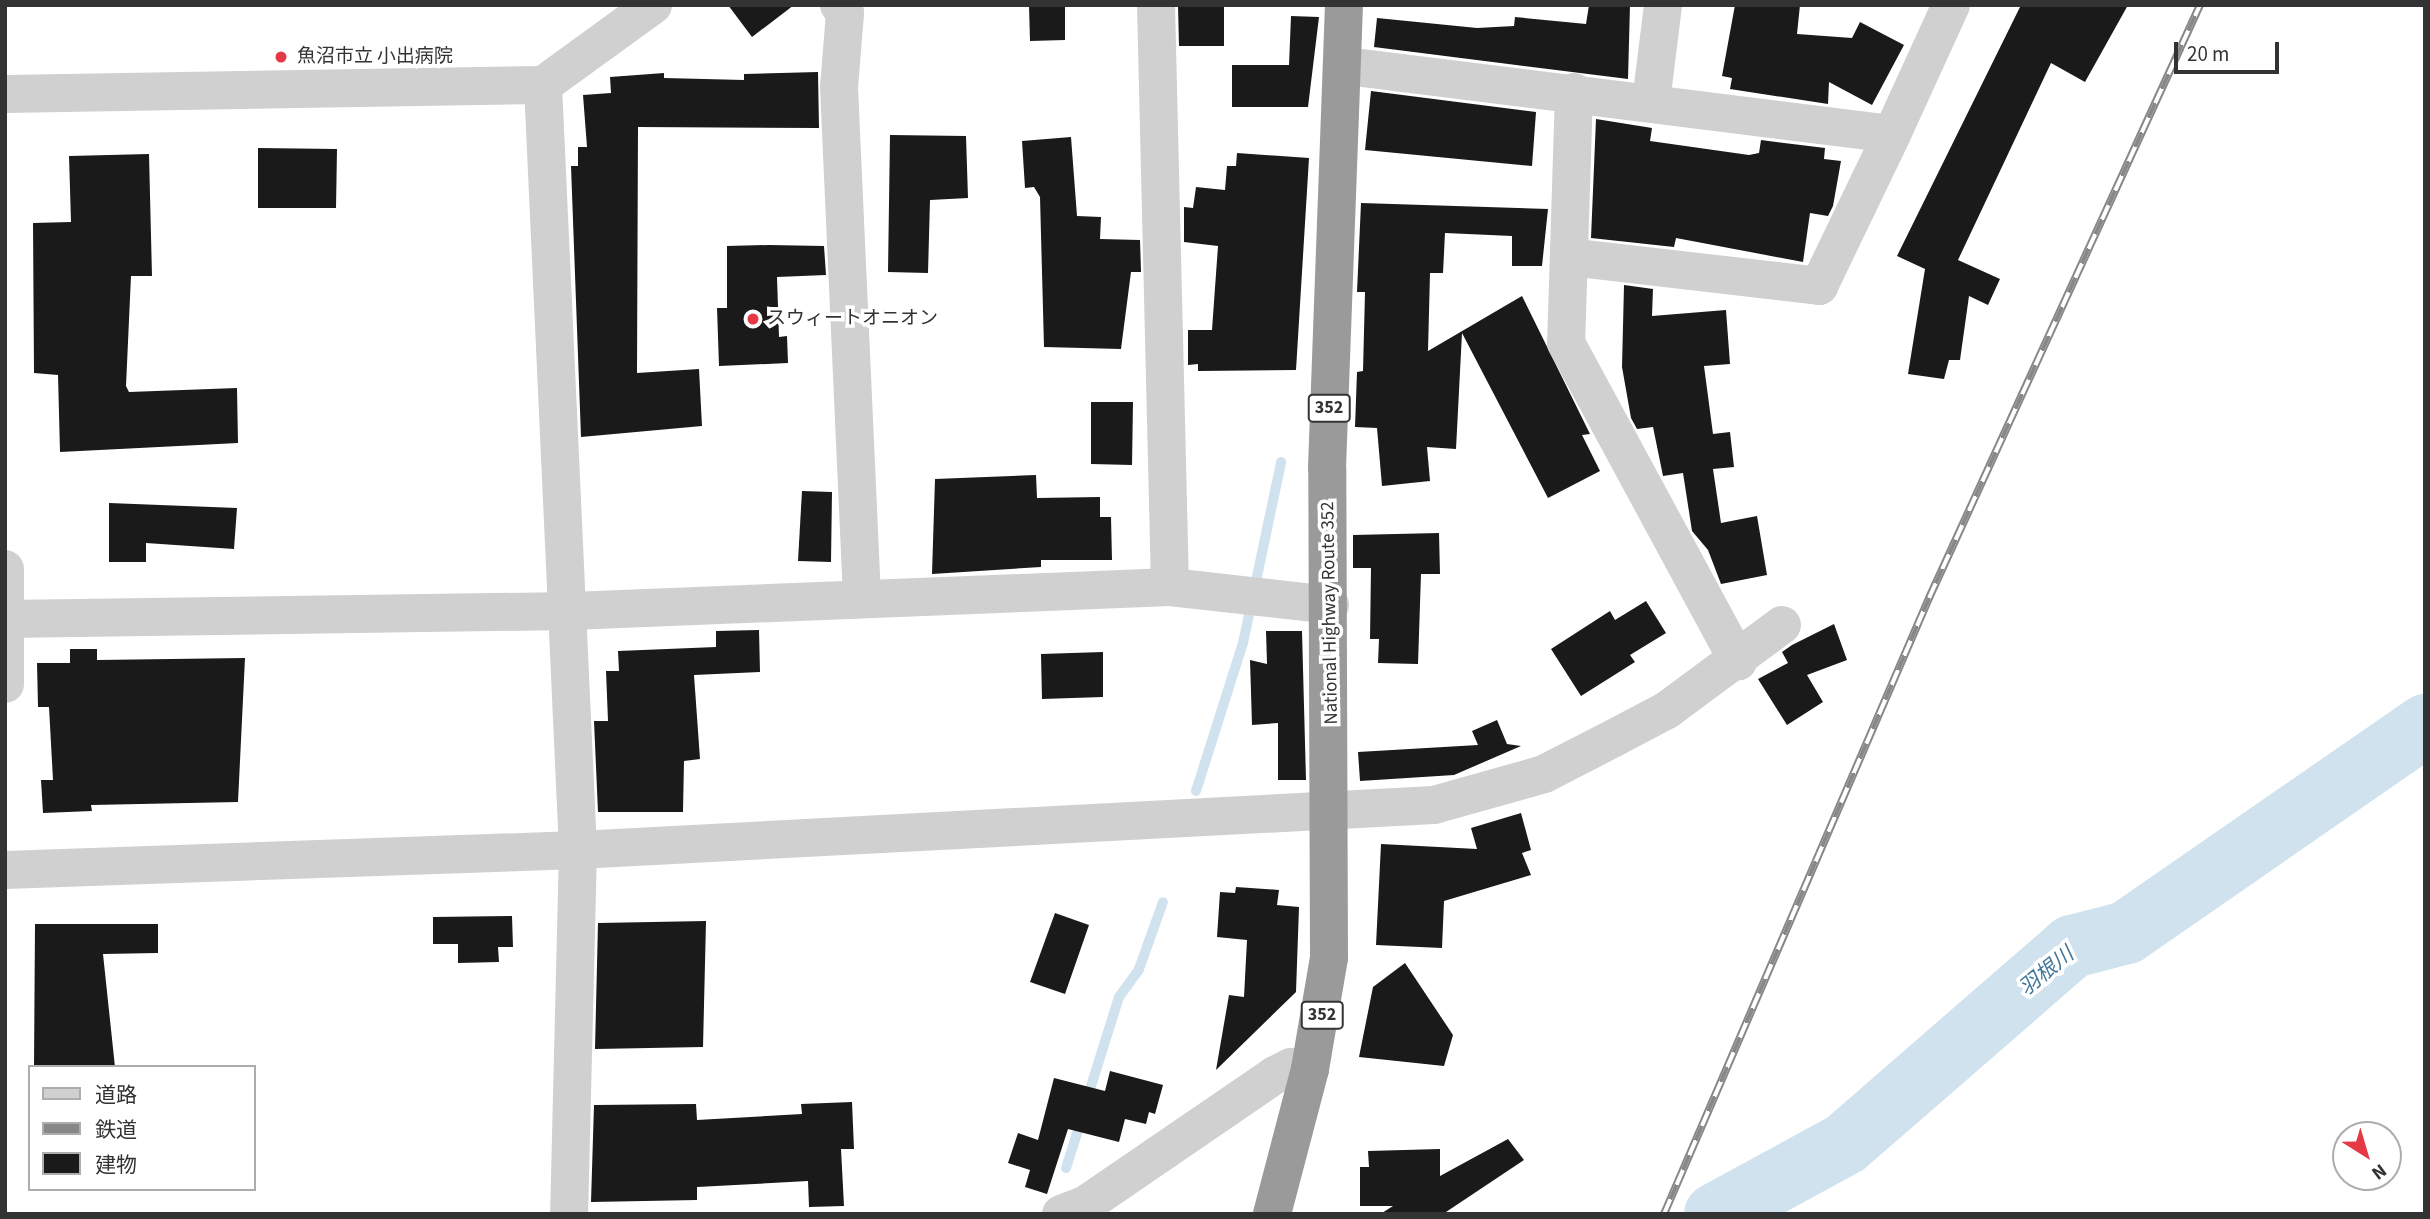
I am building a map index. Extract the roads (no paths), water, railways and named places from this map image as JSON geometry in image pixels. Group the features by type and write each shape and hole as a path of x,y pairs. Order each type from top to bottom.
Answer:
{"highway":[{"name":"National Highway Route 352","path":"1272,1214 1310,1069 1329,958 1331,335 1346,66 1344,5"}],"street":[{"path":"5,94 543,85 653,5"},
{"path":"839,5 845,13 839,87 862,597"},
{"path":"1156,5 1170,587"},
{"path":"1651,102 1663,5"},
{"path":"1569,257 1819,286 1951,5"},
{"path":"1346,66 1574,92 1892,134"},
{"path":"543,85 571,611 578,850 569,1214"},
{"path":"1574,92 1566,343 1738,661"},
{"path":"5,569 5,684"},
{"path":"6,620 571,611 862,597 1170,587 1330,604"},
{"path":"5,870 578,850 1434,804 1544,774 1667,709 1738,661 1782,625"},
{"path":"1061,1214 1085,1205 1275,1075 1291,1067 1310,1069"}],"waterway":[{"path":"1196,791 1243,643 1281,462"},
{"name":"羽根川","path":"1715,1214 1845,1143 2072,946 2126,932 2425,725"},
{"path":"1087,1099 1119,997 1139,969 1163,902"},
{"path":"1066,1168 1082,1118"}],"railway":[{"path":"1664,1214 1929,598 2200,5"}],"place":[{"name":"魚沼市立 小出病院","path":"281,57"},
{"name":"スウィートオニオン","path":"753,319"}]}
